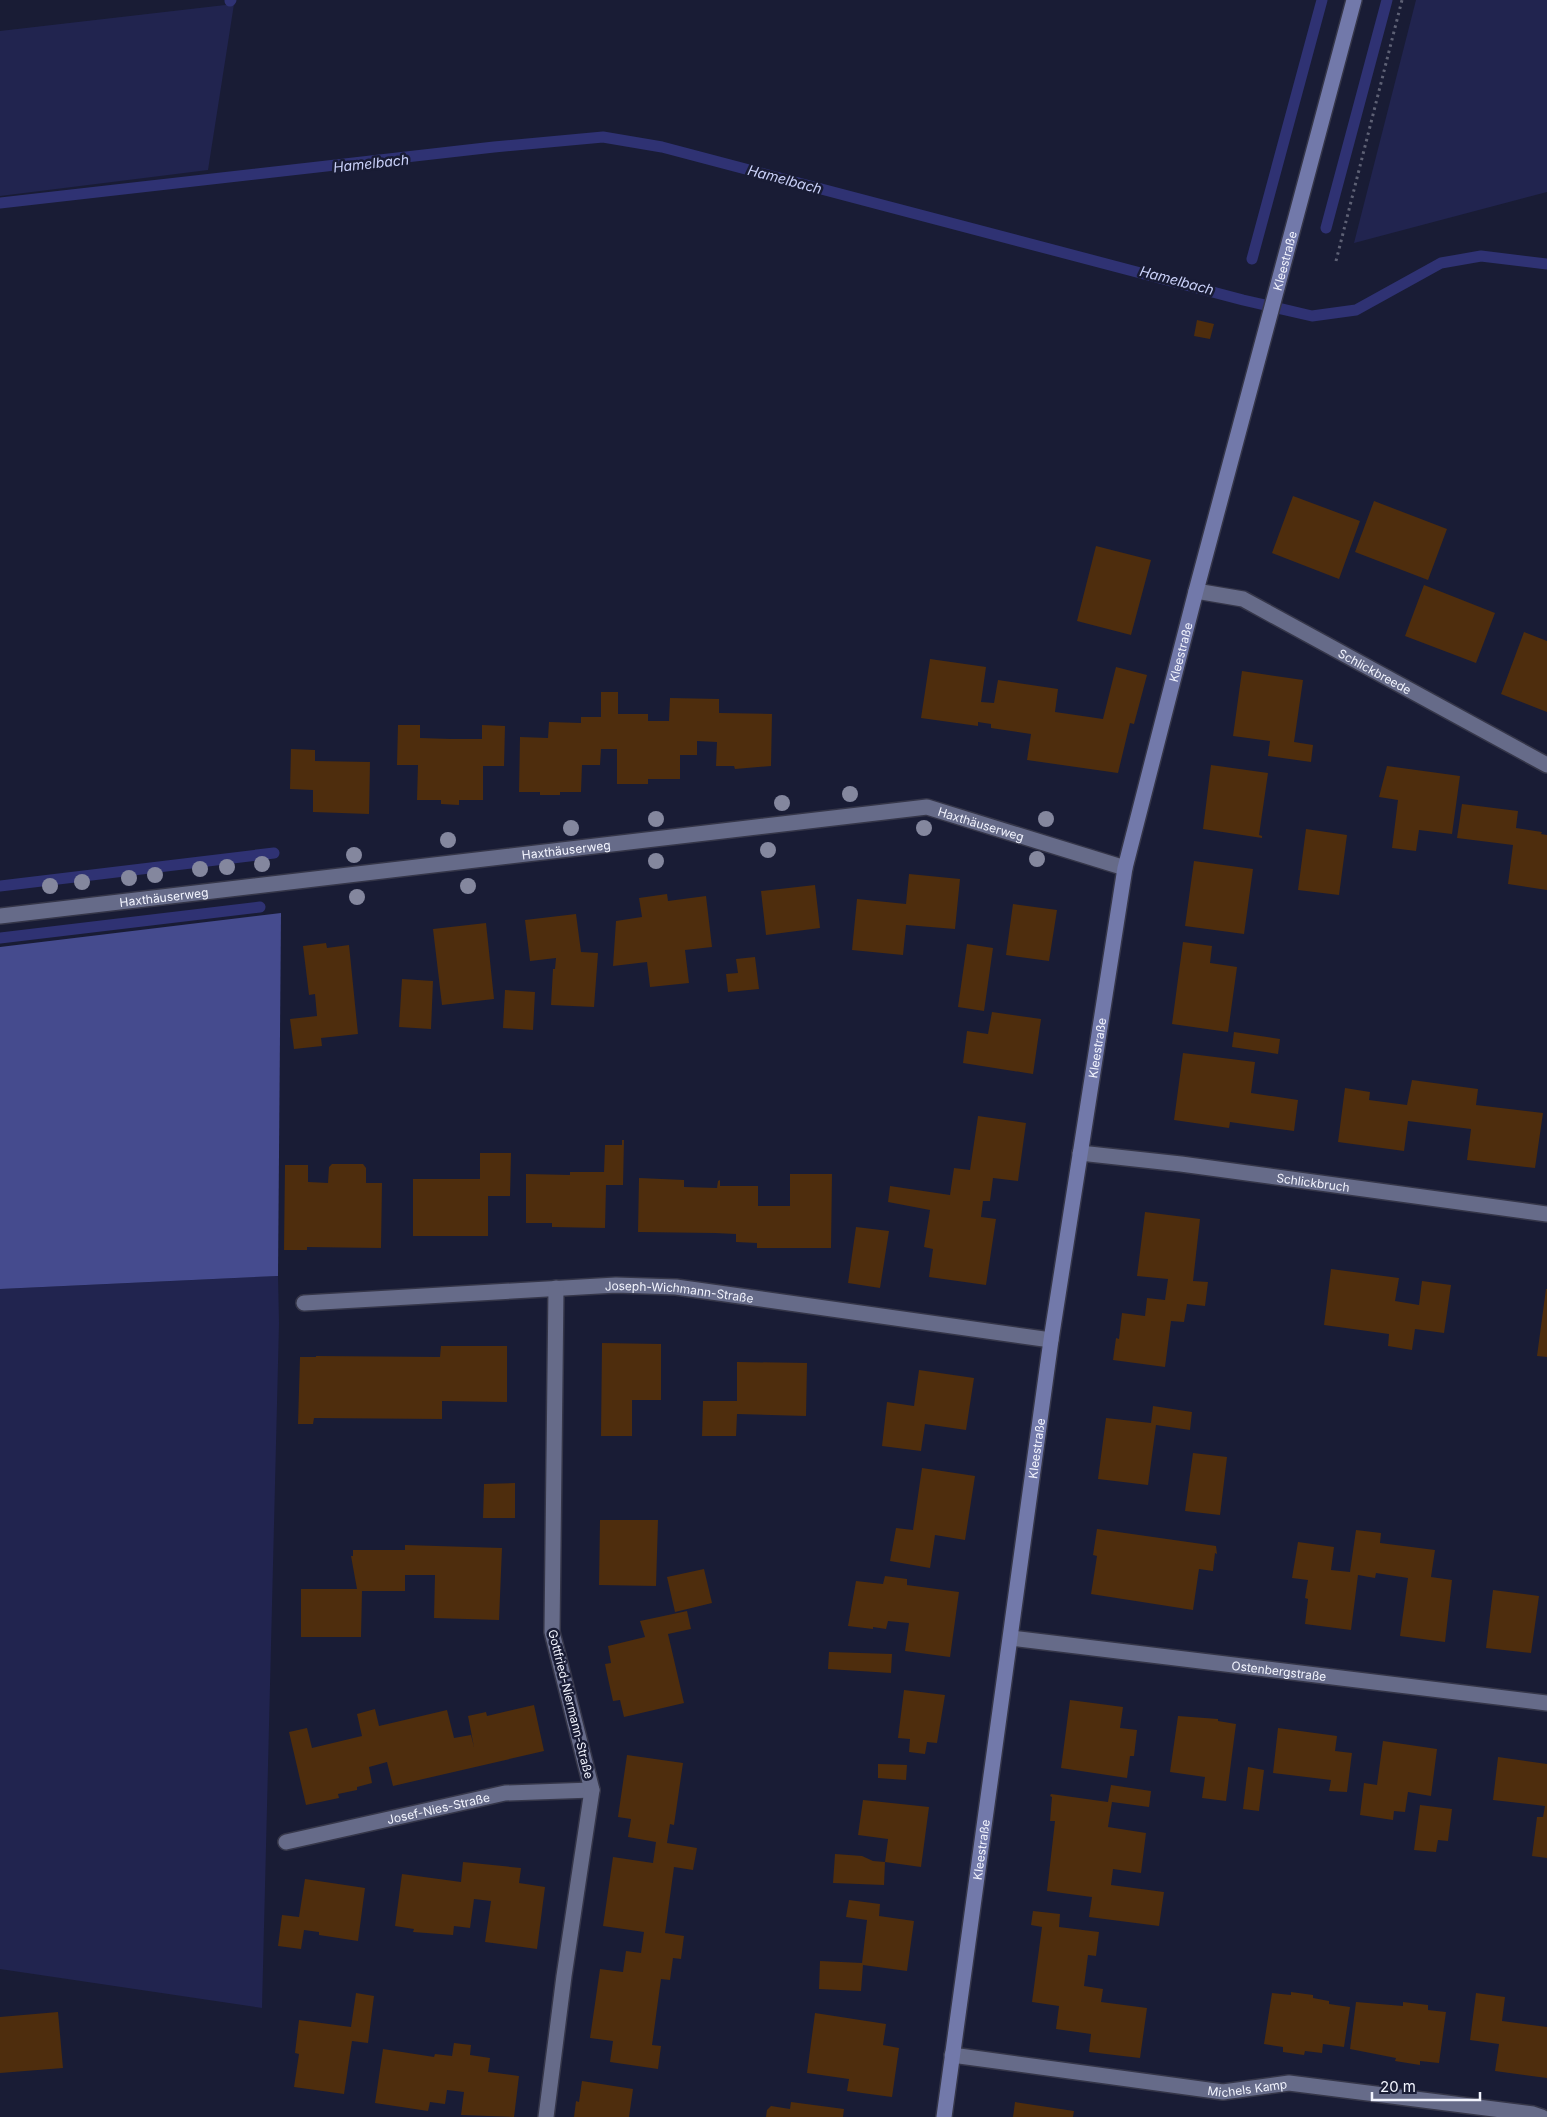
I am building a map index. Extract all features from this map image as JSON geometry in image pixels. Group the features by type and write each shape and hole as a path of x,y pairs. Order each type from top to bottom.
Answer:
{"street":[{"name":"Kleestraße","path":"944,2117 1051,1340 1125,868 1196,591 1354,0"},
{"name":"Schlickbreede","path":"1196,591 1243,599 1547,765"},
{"name":"Haxthäuserweg","path":"0,916 927,806 1125,868"},
{"name":"Schlickbruch","path":"1080,1153 1547,1214"},
{"name":"Joseph-Wichmann-Straße","path":"304,1303 616,1285 676,1287 1051,1340"},
{"name":"Gottfried-Niermann-Straße","path":"546,2117 564,1976 592,1790 552,1632 556,1288"},
{"name":"Ostenbergstraße","path":"1011,1638 1547,1704"},
{"name":"Josef-Nies-Straße","path":"286,1842 505,1793 592,1790"},
{"name":"Michels Kamp","path":"952,2056 1223,2092 1289,2083 1533,2114 1542,2117"}],"path":[{"path":"1336,261 1402,0"}],"shaded area":[{"path":"1416,0 1547,0 1547,192 1354,243"},
{"path":"234,4 208,170 0,196 0,31"},
{"path":"281,913 278,1276 0,1289 0,947"},
{"path":"278,1276 279,1323 262,2008 0,1969 0,1289"}],"building":[{"path":"1197,320 1214,324 1210,339 1194,336"},
{"path":"1293,496 1360,521 1339,579 1272,553"},
{"path":"1374,501 1447,529 1428,580 1355,552"},
{"path":"1096,546 1151,560 1131,635 1077,621"},
{"path":"1424,585 1495,613 1476,663 1405,636"},
{"path":"1524,632 1547,641 1547,712 1501,694"},
{"path":"930,659 986,667 981,702 994,703 998,680 1058,689 1055,712 1103,719 1116,667 1147,675 1134,724 1130,723 1118,773 1027,760 1031,734 991,728 991,724 978,722 978,726 921,718"},
{"path":"1242,671 1303,680 1294,742 1313,745 1311,762 1268,756 1270,741 1233,736"},
{"path":"601,692 618,692 618,714 648,714 648,721 669,721 670,698 719,699 719,713 772,714 771,766 735,769 734,766 716,766 717,742 697,741 697,755 680,755 680,779 648,779 648,784 617,784 617,749 601,749 600,765 582,765 581,792 560,792 560,795 540,795 540,792 519,792 520,737 548,738 549,722 581,723 581,717 601,717"},
{"path":"398,725 420,725 420,738 451,739 482,739 482,725 505,726 504,766 483,766 483,800 459,800 459,805 441,804 441,800 417,800 418,765 397,765"},
{"path":"291,749 315,750 315,761 370,762 369,814 313,812 313,790 290,789"},
{"path":"1211,765 1268,773 1259,835 1262,838 1203,829"},
{"path":"1387,766 1460,776 1452,834 1419,830 1416,851 1392,848 1398,800 1379,797"},
{"path":"1462,804 1518,811 1516,828 1542,832 1541,834 1547,835 1547,890 1508,884 1513,845 1457,838"},
{"path":"1306,829 1347,835 1339,895 1298,890"},
{"path":"1194,861 1253,869 1244,934 1185,926"},
{"path":"909,874 960,879 955,929 906,925 903,955 852,950 857,899 906,904"},
{"path":"815,885 820,928 766,935 761,891"},
{"path":"667,894 668,901 706,896 712,947 685,950 689,983 650,987 647,962 613,966 616,921 642,917 639,898"},
{"path":"1013,904 1057,910 1049,961 1006,955"},
{"path":"576,914 581,952 598,953 594,1007 551,1005 553,969 555,969 556,958 530,961 525,920"},
{"path":"486,923 494,999 442,1005 433,929"},
{"path":"1183,942 1212,946 1210,963 1237,967 1228,1032 1172,1024"},
{"path":"326,943 327,948 349,945 358,1034 321,1038 322,1046 294,1049 290,1019 317,1016 315,994 309,995 303,946"},
{"path":"967,944 993,948 984,1011 958,1007"},
{"path":"755,957 759,989 728,992 726,974 738,973 736,959"},
{"path":"402,979 433,981 431,1029 399,1027"},
{"path":"505,990 535,992 533,1030 503,1028"},
{"path":"992,1012 1041,1019 1033,1074 963,1063 967,1031 988,1034"},
{"path":"1234,1032 1280,1039 1278,1054 1232,1047"},
{"path":"1183,1053 1255,1062 1251,1093 1298,1100 1294,1131 1230,1122 1229,1128 1174,1120"},
{"path":"1412,1080 1478,1089 1476,1105 1543,1113 1535,1168 1467,1160 1471,1129 1408,1121 1404,1151 1338,1142 1345,1088 1370,1092 1369,1100 1407,1105"},
{"path":"978,1116 1026,1123 1018,1181 993,1178 990,1201 983,1201 981,1217 996,1219 986,1285 929,1277 933,1249 924,1247 930,1210 888,1202 890,1186 950,1195 954,1168 970,1170"},
{"path":"622,1140 624,1140 623,1185 606,1185 605,1228 552,1227 552,1223 526,1223 526,1174 570,1175 570,1172 604,1172 605,1145 622,1145"},
{"path":"480,1153 511,1153 510,1196 488,1196 488,1236 413,1236 413,1179 480,1179"},
{"path":"332,1164 363,1164 366,1168 366,1183 382,1183 381,1248 307,1247 307,1250 284,1250 285,1165 308,1165 308,1182 328,1183 329,1167"},
{"path":"790,1174 832,1174 831,1248 757,1248 757,1243 736,1242 736,1234 638,1232 639,1178 684,1180 684,1187 717,1188 718,1181 720,1180 720,1186 758,1186 758,1206 790,1206"},
{"path":"1145,1212 1200,1219 1193,1281 1208,1282 1205,1306 1187,1304 1184,1322 1171,1321 1165,1367 1113,1360 1116,1338 1119,1339 1122,1313 1145,1316 1147,1298 1165,1300 1168,1279 1137,1276"},
{"path":"856,1227 889,1231 880,1288 848,1283"},
{"path":"1331,1269 1399,1278 1395,1301 1419,1305 1422,1281 1451,1285 1444,1333 1415,1329 1412,1350 1388,1346 1389,1334 1324,1325"},
{"path":"1547,1289 1547,1357 1537,1356"},
{"path":"602,1343 661,1344 661,1400 632,1400 632,1436 601,1436"},
{"path":"441,1346 507,1346 507,1402 442,1401 442,1419 314,1418 313,1424 298,1424 300,1357 440,1357"},
{"path":"737,1362 807,1363 806,1416 737,1414 736,1436 702,1436 703,1401 737,1401"},
{"path":"919,1370 974,1378 966,1430 925,1424 921,1451 882,1446 887,1402 914,1406"},
{"path":"1153,1406 1192,1412 1190,1430 1156,1425 1148,1485 1098,1479 1106,1418 1151,1423"},
{"path":"1193,1453 1227,1457 1220,1515 1185,1511"},
{"path":"922,1468 975,1476 965,1540 935,1535 930,1568 890,1561 896,1528 913,1530"},
{"path":"515,1483 515,1518 483,1518 484,1484"},
{"path":"600,1520 658,1520 656,1586 599,1585"},
{"path":"1097,1529 1216,1546 1217,1554 1215,1553 1213,1571 1199,1569 1193,1610 1091,1594 1097,1556 1093,1555"},
{"path":"1356,1530 1381,1533 1380,1543 1435,1550 1431,1577 1452,1580 1445,1642 1400,1636 1408,1578 1376,1573 1375,1578 1358,1575 1351,1630 1305,1624 1308,1599 1305,1598 1308,1580 1292,1578 1298,1542 1334,1547 1331,1570 1350,1572"},
{"path":"405,1545 502,1548 499,1620 434,1618 435,1575 405,1575 405,1591 362,1591 361,1637 301,1637 301,1589 357,1589 351,1556 353,1556 353,1550 405,1550"},
{"path":"704,1569 712,1603 675,1612 667,1577"},
{"path":"885,1576 907,1579 907,1585 959,1592 950,1657 905,1651 909,1623 888,1621 886,1629 848,1626 856,1581 883,1584"},
{"path":"1493,1590 1539,1596 1531,1653 1486,1648"},
{"path":"687,1611 691,1629 668,1634 684,1703 624,1717 620,1700 613,1701 605,1664 611,1663 608,1646 645,1637 640,1621"},
{"path":"829,1652 892,1654 891,1673 828,1669"},
{"path":"904,1690 945,1695 937,1743 927,1742 925,1754 909,1752 910,1739 898,1738"},
{"path":"1070,1700 1123,1707 1120,1728 1137,1730 1134,1756 1130,1756 1127,1778 1061,1768"},
{"path":"534,1705 544,1751 393,1786 387,1762 369,1767 372,1783 357,1787 357,1790 338,1794 339,1798 306,1805 289,1732 307,1728 312,1748 362,1736 357,1714 375,1709 379,1726 447,1710 454,1738 471,1735 474,1747 468,1716 486,1712 487,1716"},
{"path":"1178,1716 1218,1719 1218,1721 1236,1724 1226,1801 1202,1798 1205,1777 1170,1772"},
{"path":"1278,1728 1337,1736 1335,1751 1352,1753 1347,1792 1329,1791 1331,1780 1273,1773"},
{"path":"1383,1741 1437,1749 1431,1796 1408,1792 1405,1812 1394,1811 1393,1820 1360,1815 1364,1783 1377,1785"},
{"path":"627,1755 683,1763 674,1825 670,1824 667,1843 697,1848 693,1870 674,1867 665,1933 684,1936 681,1959 673,1958 670,1980 661,1979 652,2045 661,2046 658,2069 610,2062 613,2041 590,2038 600,1969 623,1972 626,1951 641,1953 644,1932 603,1926 613,1857 653,1863 656,1842 628,1837 631,1819 618,1817"},
{"path":"1498,1757 1547,1764 1547,1858 1532,1856 1537,1817 1543,1817 1545,1806 1493,1800"},
{"path":"878,1764 907,1765 906,1780 878,1778"},
{"path":"1248,1767 1264,1770 1259,1811 1243,1809"},
{"path":"1111,1785 1151,1791 1149,1807 1112,1802 1108,1827 1146,1833 1141,1873 1113,1869 1111,1885 1164,1892 1159,1926 1089,1917 1092,1897 1047,1891 1055,1821 1050,1821 1051,1794 1108,1802"},
{"path":"863,1800 929,1807 921,1867 885,1862 888,1839 858,1835"},
{"path":"1420,1805 1452,1809 1448,1841 1438,1840 1436,1852 1414,1850"},
{"path":"835,1854 862,1856 873,1861 885,1862 884,1885 833,1883"},
{"path":"463,1862 521,1868 519,1883 545,1887 537,1949 485,1942 491,1901 474,1899 470,1928 454,1926 453,1935 413,1932 414,1929 395,1926 402,1874 461,1882"},
{"path":"305,1879 365,1888 358,1941 319,1935 319,1932 304,1930 301,1949 278,1946 282,1915 299,1917"},
{"path":"849,1900 880,1904 879,1916 914,1921 907,1971 863,1965 861,1991 819,1989 820,1961 862,1963 867,1920 846,1917"},
{"path":"1033,1911 1060,1914 1059,1927 1099,1932 1096,1956 1088,1955 1084,1986 1103,1989 1101,2002 1147,2008 1140,2058 1089,2052 1091,2034 1056,2029 1059,2006 1032,2002 1042,1927 1031,1925"},
{"path":"1291,1992 1313,1995 1313,1998 1329,2001 1329,2004 1350,2007 1344,2047 1323,2044 1322,2053 1305,2051 1304,2055 1283,2052 1283,2047 1264,2044 1272,1993 1291,1995"},
{"path":"356,1993 374,1996 368,2043 352,2041 344,2094 294,2087 299,2054 295,2053 299,2020 351,2027"},
{"path":"1476,1993 1505,1997 1502,2021 1547,2027 1547,2078 1495,2071 1499,2044 1470,2040"},
{"path":"1356,2002 1403,2006 1403,2002 1428,2005 1428,2010 1446,2012 1439,2063 1420,2061 1420,2065 1395,2061 1396,2058 1350,2049"},
{"path":"58,2012 63,2068 0,2073 0,2017"},
{"path":"815,2013 886,2024 883,2045 899,2048 892,2097 847,2091 849,2079 807,2073"},
{"path":"454,2043 471,2045 470,2055 490,2058 488,2072 519,2076 514,2117 461,2115 464,2092 447,2090 445,2104 430,2102 428,2111 375,2103 383,2049 434,2057 435,2054 452,2056"},
{"path":"582,2081 633,2089 629,2117 574,2117 576,2101 579,2102"},
{"path":"791,2102 844,2109 843,2117 766,2117 767,2110 771,2106 790,2109"},
{"path":"1015,2102 1074,2111 1073,2117 1013,2117"}],"waterway":[{"path":"1252,259 1322,0"},
{"path":"1326,228 1387,0"},
{"name":"Hamelbach","path":"0,203 494,147 603,137 662,147 1243,300 1312,316 1356,310 1441,263 1481,256 1547,264"},
{"path":"0,886 274,853"},
{"path":"0,938 260,907"}]}
